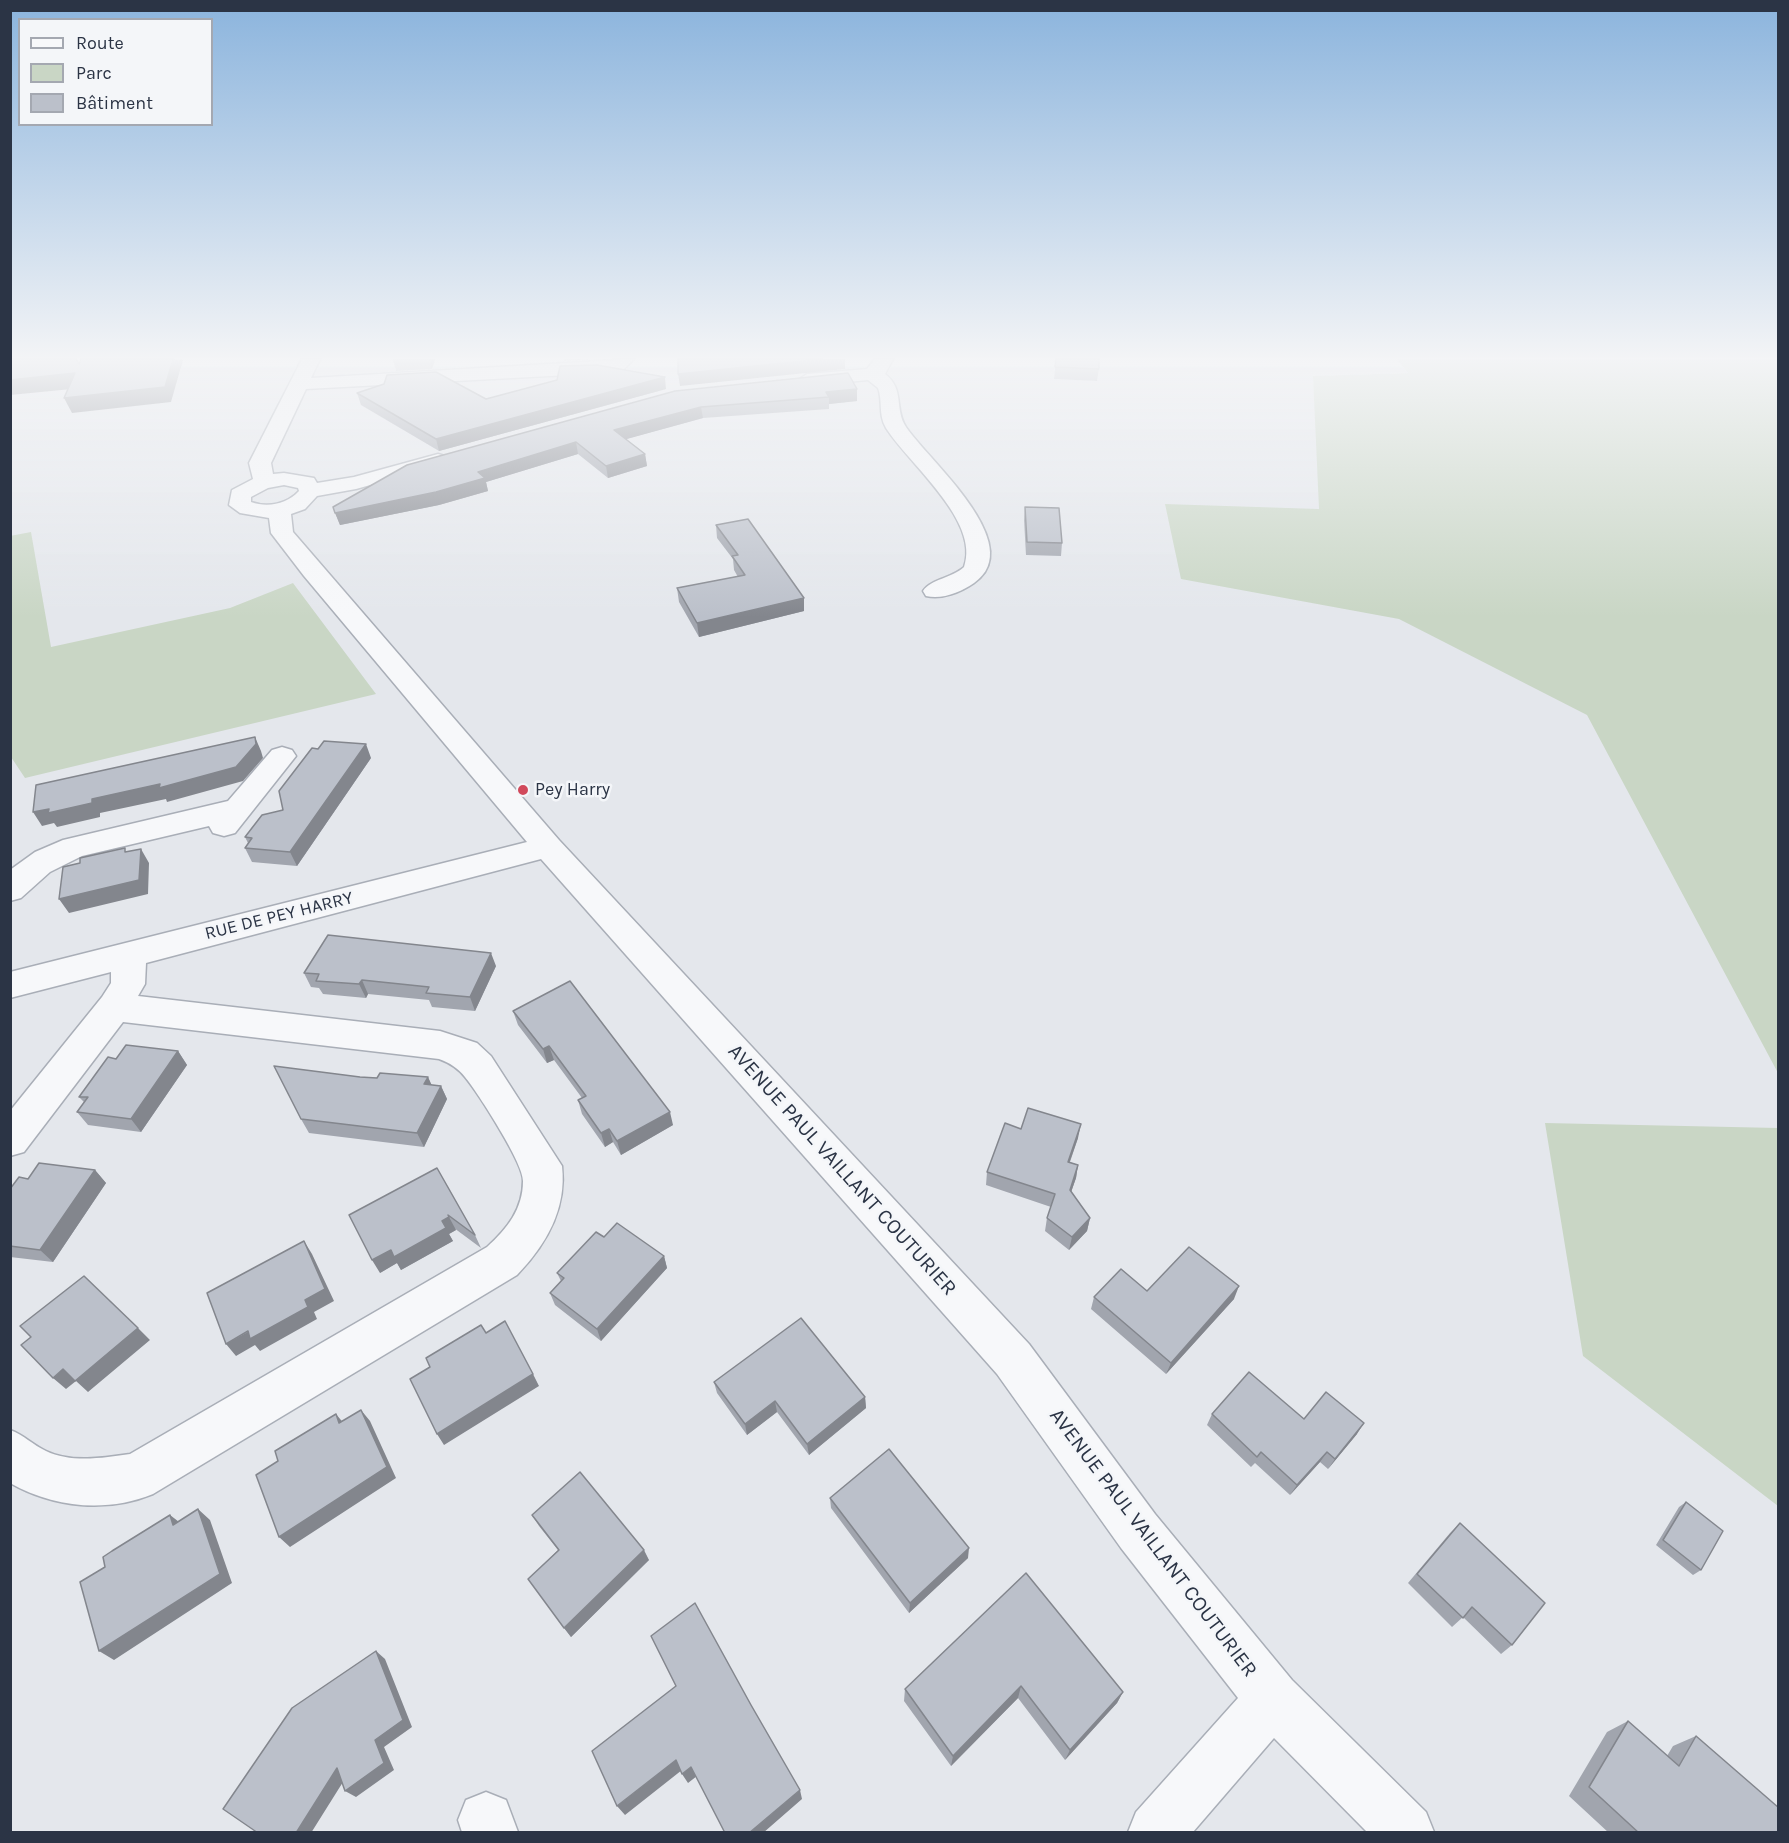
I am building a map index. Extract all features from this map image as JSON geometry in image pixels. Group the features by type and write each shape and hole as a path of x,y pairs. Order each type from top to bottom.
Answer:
{"street":[{"name":"AVENUE PAUL VAILLANT COUTURIER","path":"269,445 260,463 285,494 282,533 312,571 548,847 1013,1359 1144,1539 1273,1699 1406,1833"},
{"path":"911,445 954,498 974,534 978,551 977,564 970,574 958,582 935,591"},
{"path":"285,494 356,483 459,455"},
{"path":"219,833 282,756"},
{"path":"10,890 30,869 50,856 74,847 238,809"},
{"name":"RUE DE PEY HARRY","path":"10,985 548,847"},
{"path":"10,1140 114,1007 129,984 129,954"},
{"path":"10,1453 35,1472 68,1481 102,1483 136,1477 502,1262 530,1229 541,1203 544,1180 542,1166 478,1065 464,1053 440,1045 114,1007"},
{"path":"1156,1833 1273,1699"}],"green space":[{"path":"1316,445 1778,445 1778,1073 1587,715 1399,619 1181,579 1165,504 1319,509"},
{"path":"31,532 51,647 230,608 293,583 376,694 25,778 11,757 10,536"},
{"path":"1545,1123 1778,1128 1778,1506 1583,1356"}],"building":[{"path":"479,445 566,445 478,472 485,478 436,492 335,513 333,507 407,465"},
{"path":"580,445 633,445 645,454 606,466"},
{"path":"1025,507 1059,508 1062,543 1027,542"},
{"path":"748,519 804,598 697,623 677,588 745,575 732,556 738,555 716,525"},
{"path":"255,737 256,744 236,767 159,788 160,784 92,799 92,803 48,813 49,809 33,812 36,785"},
{"path":"324,741 366,744 290,852 245,848 252,838 245,837 262,815 283,810 279,791 312,748 318,749"},
{"path":"125,848 125,852 141,849 139,880 59,899 63,867 80,863 80,858"},
{"path":"328,935 491,953 470,997 426,993 429,987 362,980 359,984 316,981 319,974 304,973"},
{"path":"570,981 670,1112 617,1141 609,1129 601,1133 578,1100 586,1096 549,1046 543,1049 513,1011"},
{"path":"126,1045 178,1051 131,1119 77,1112 88,1097 79,1097 108,1057 116,1059"},
{"path":"274,1066 360,1077 377,1078 380,1073 428,1077 424,1084 441,1086 417,1133 301,1119"},
{"path":"1028,1108 1081,1124 1068,1162 1078,1165 1070,1190 1090,1218 1072,1237 1047,1218 1055,1194 987,1172 1005,1123 1021,1129"},
{"path":"39,1163 95,1170 40,1250 10,1246 10,1189 19,1177 28,1179"},
{"path":"437,1168 475,1235 448,1215 449,1217 442,1221 446,1228 394,1257 391,1250 372,1260 349,1215"},
{"path":"617,1223 664,1256 597,1329 550,1293 564,1278 557,1273 596,1232 604,1237"},
{"path":"304,1241 325,1289 305,1300 308,1307 250,1339 248,1331 226,1344 207,1293"},
{"path":"1189,1247 1239,1286 1171,1363 1094,1297 1121,1269 1147,1291"},
{"path":"84,1276 138,1328 75,1381 63,1369 53,1378 21,1345 31,1337 20,1326"},
{"path":"801,1318 865,1397 807,1444 775,1401 745,1424 714,1382"},
{"path":"505,1321 533,1374 437,1434 410,1379 430,1367 426,1358 481,1325 486,1333"},
{"path":"1249,1372 1304,1419 1326,1392 1364,1423 1335,1459 1327,1452 1297,1485 1261,1452 1257,1457 1212,1414"},
{"path":"361,1410 387,1467 279,1537 256,1475 278,1461 275,1451 336,1414 339,1423"},
{"path":"889,1449 969,1548 910,1603 830,1498"},
{"path":"580,1472 644,1550 564,1628 528,1579 559,1550 532,1515"},
{"path":"1686,1502 1723,1531 1701,1570 1663,1540"},
{"path":"198,1509 220,1574 99,1651 80,1582 105,1567 103,1557 170,1515 173,1525"},
{"path":"1460,1523 1545,1603 1512,1645 1472,1607 1463,1618 1417,1574"},
{"path":"1026,1573 1123,1692 1070,1750 1021,1686 953,1756 905,1689"},
{"path":"695,1603 800,1790 749,1833 725,1833 691,1767 682,1774 676,1760 617,1806 592,1751 676,1686 651,1636"},
{"path":"376,1651 403,1720 375,1740 384,1763 345,1791 337,1768 296,1833 258,1833 223,1809 292,1708"},
{"path":"1628,1721 1679,1766 1696,1736 1779,1808 1779,1833 1639,1833 1589,1787"}],"place":[{"name":"Pey Harry","path":"523,790"}]}
